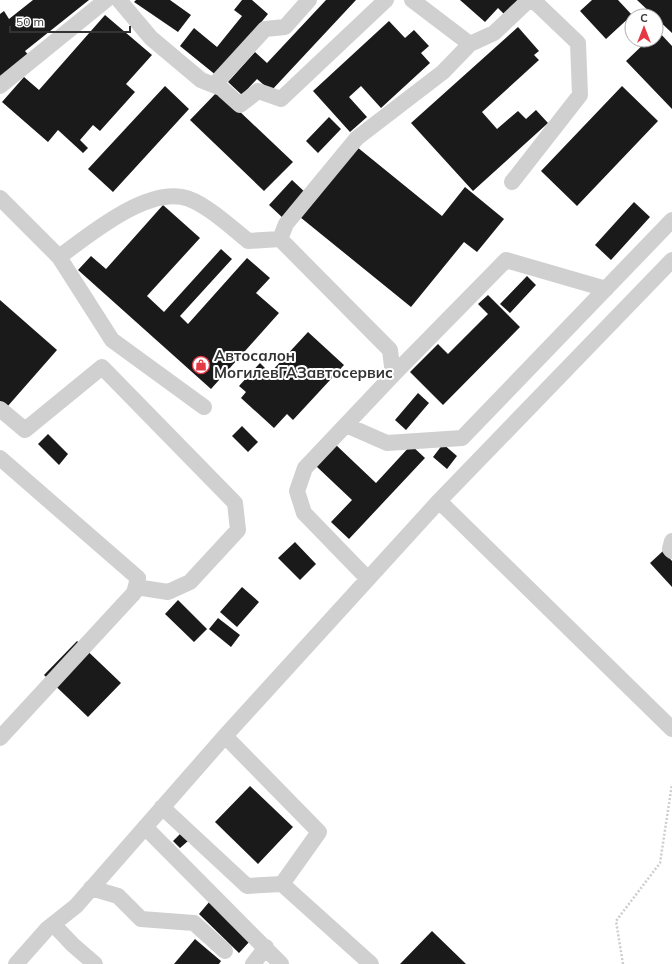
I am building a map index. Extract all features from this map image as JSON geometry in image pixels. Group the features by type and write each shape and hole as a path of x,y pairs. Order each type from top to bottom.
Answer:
{"lane":[{"path":"0,86 106,0"},
{"path":"119,0 152,38 201,80 221,88 240,105 258,91 282,99 386,0"},
{"path":"214,85 265,29 285,27 309,0"},
{"path":"412,0 470,44"},
{"path":"280,239 286,224 357,138 443,72 470,44 494,33 529,0"},
{"path":"512,182 580,95 578,43 533,0"},
{"path":"59,257 118,215 156,198 183,197 222,219 248,241 280,239 390,350 393,375"},
{"path":"0,198 59,257 112,340 204,407"},
{"path":"346,425 387,443 462,438 672,220"},
{"path":"368,579 304,514 297,491 305,468 393,375 506,260 606,289"},
{"path":"16,964 53,924 76,906 225,736 439,501 672,260"},
{"path":"0,409 25,430 102,367 235,503 238,530 190,582 168,592 136,587"},
{"path":"0,458 138,578 134,593 0,738"},
{"path":"439,501 672,729"},
{"path":"672,541 670,549 672,552"},
{"path":"225,736 319,832 282,884"},
{"path":"162,807 247,886 282,884 370,964"},
{"path":"145,827 281,964"},
{"path":"91,888 118,896 141,919 194,923 225,952"},
{"path":"53,924 73,945 95,964"},
{"path":"253,964 266,948"}],"path":[{"path":"623,964 616,921 660,863 672,784"}],"building":[{"path":"33,0 89,0 25,51 29,56 0,79 0,14 4,11 9,19"},
{"path":"136,0 170,0 191,15 178,32 134,2"},
{"path":"242,0 252,0 268,14 217,76 180,46 194,28 217,47 242,16 234,10"},
{"path":"326,0 356,0 271,91 257,79 242,95 228,82 255,52 267,63"},
{"path":"460,0 518,0 504,14 498,8 485,22"},
{"path":"592,0 618,0 625,8 624,8 624,22 606,39 580,11"},
{"path":"637,0 672,0 672,33 664,26 664,8 646,8"},
{"path":"105,15 152,55 126,84 135,92 100,131 93,125 80,140 88,148 83,153 58,130 48,142 2,102 24,77 39,90"},
{"path":"389,21 405,38 414,30 429,46 421,53 430,63 381,108 361,86 349,97 367,117 350,132 313,91"},
{"path":"518,27 539,51 534,55 539,60 482,112 497,129 518,111 526,119 536,110 548,123 473,191 411,123"},
{"path":"664,37 672,46 672,109 626,61 640,48 664,48"},
{"path":"165,86 189,109 113,192 88,169"},
{"path":"622,86 658,121 577,206 541,171"},
{"path":"218,91 293,162 264,191 190,120"},
{"path":"329,117 341,129 318,153 306,141"},
{"path":"357,147 442,216 465,187 504,219 477,252 464,242 411,307 300,217"},
{"path":"292,180 307,194 284,219 269,205"},
{"path":"634,202 650,217 611,260 595,245"},
{"path":"163,205 200,238 147,296 164,312 221,249 232,259 180,316 188,324 247,258 270,278 256,293 279,313 211,389 78,270 91,256 106,269"},
{"path":"527,276 536,285 510,313 500,304"},
{"path":"488,295 520,327 443,405 410,372 438,344 448,354 488,314 478,304"},
{"path":"0,300 57,350 7,407 0,401"},
{"path":"308,332 344,365 293,420 287,414 274,428 241,398 246,392 239,386 260,363 270,373"},
{"path":"418,393 429,403 406,430 395,420"},
{"path":"242,426 258,442 248,452 232,436"},
{"path":"48,434 68,454 59,465 38,444"},
{"path":"443,444 457,456 447,469 433,457"},
{"path":"336,445 376,483 411,445 425,458 349,539 331,522 352,500 316,466"},
{"path":"295,542 316,564 300,580 278,558"},
{"path":"663,551 672,561 672,587 650,563"},
{"path":"242,587 259,602 237,627 220,612"},
{"path":"178,600 207,629 194,642 165,614"},
{"path":"218,618 240,635 231,647 209,629"},
{"path":"77,641 121,683 88,717 44,675"},
{"path":"250,786 293,827 258,864 215,822"},
{"path":"180,834 188,841 180,848 173,841"},
{"path":"210,901 250,941 239,953 199,914"},
{"path":"432,931 466,964 400,964"},
{"path":"195,939 221,961 219,964 174,964"}],"place":[{"name":"Автосалон МогилевГАЗавтосервис","path":"201,365"}]}
